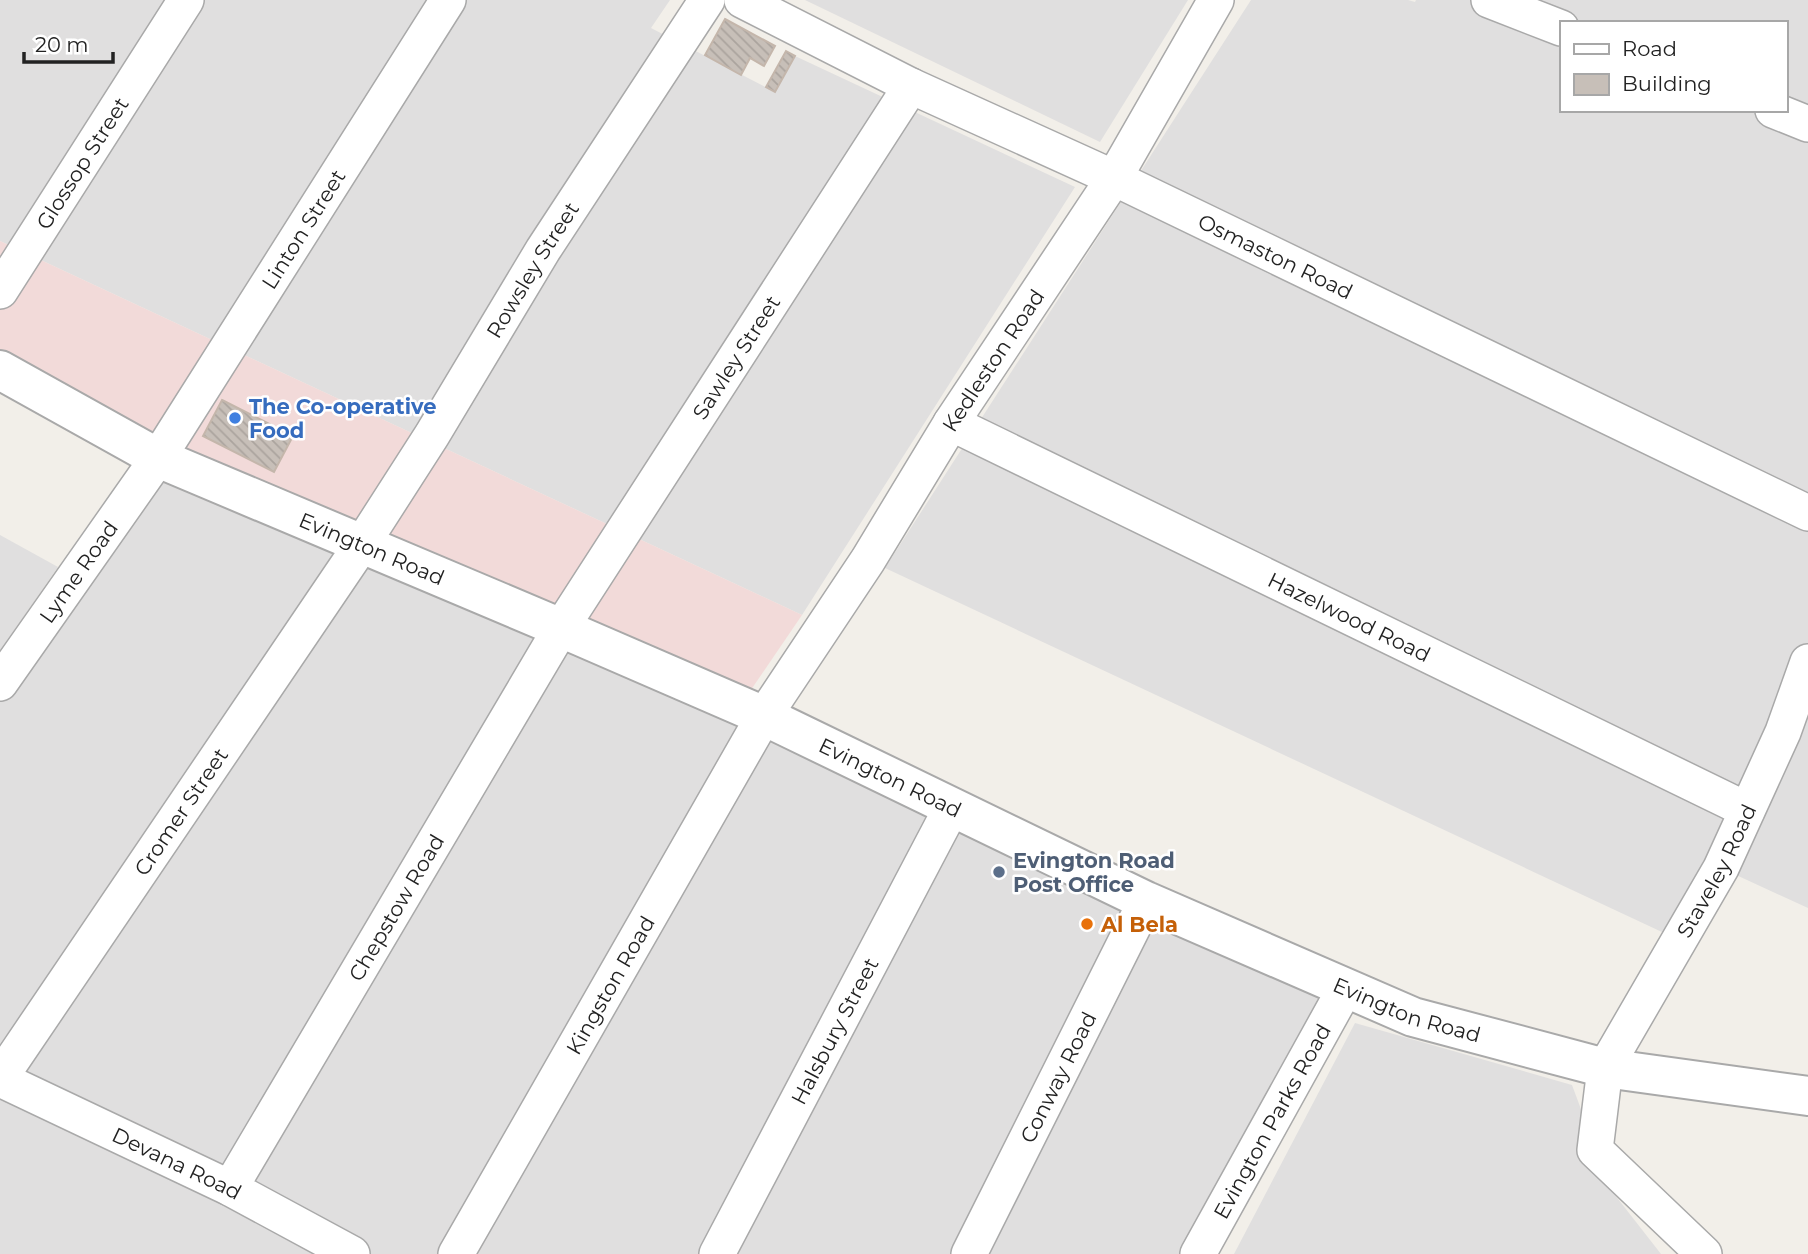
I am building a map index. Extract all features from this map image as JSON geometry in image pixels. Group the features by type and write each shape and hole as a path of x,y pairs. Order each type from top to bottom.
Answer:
{"street":[{"name":"Glossop Street","path":"0,290 186,0"},
{"name":"Linton Street","path":"158,458 447,0"},
{"name":"Rowsley Street","path":"362,544 432,435 543,250 707,0"},
{"name":"Osmaston Road","path":"742,0 911,86 1114,178 1808,513"},
{"name":"Kedleston Road","path":"764,716 868,560 951,423 1114,178 1216,0"},
{"path":"1489,0 1560,28"},
{"name":"Sawley Street","path":"561,628 911,86"},
{"path":"1778,112 1808,124"},
{"name":"Evington Road","path":"0,370 158,458 764,716 1146,901 1413,1017 1605,1068 1808,1096"},
{"name":"Hazelwood Road","path":"951,423 1747,810"},
{"name":"Lyme Road","path":"0,683 158,458"},
{"name":"Cromer Street","path":"0,1079 362,544"},
{"name":"Chepstow Road","path":"230,1188 561,628"},
{"name":"Staveley Road","path":"1605,1068 1721,868 1783,732 1808,662"},
{"name":"Kingston Road","path":"456,1254 764,716"},
{"name":"Halsbury Street","path":"717,1254 952,807"},
{"name":"Conway Road","path":"969,1254 1146,901"},
{"name":"Evington Parks Road","path":"1198,1254 1346,987"},
{"path":"1605,1068 1595,1150 1703,1254"},
{"name":"Devana Road","path":"0,1079 230,1188 352,1254"}],"shaded area":[{"path":"0,0 670,0 651,28 775,92 795,56 1075,187 802,615 0,241"},
{"path":"805,0 1188,0 1100,142"},
{"path":"1251,0 1808,0 1808,908 1721,868 1679,940 885,568"},
{"path":"0,241 802,615 742,703 0,370"},
{"path":"158,458 1346,987 1194,1254 0,1254 0,690"},
{"path":"0,535 58,567 0,651"},
{"path":"1355,1023 1572,1085 1611,1190 1661,1254 1234,1254"}],"building":[{"path":"725,19 775,46 764,66 750,58 741,75 705,55"},
{"path":"786,51 795,56 775,92 766,87"},
{"name":"The Co-operative Food","path":"222,400 293,436 274,472 203,436"}],"place":[{"name":"The Co-operative Food","path":"235,418"},
{"name":"Evington Road Post Office","path":"999,872"},
{"name":"Al Bela","path":"1087,924"}]}
